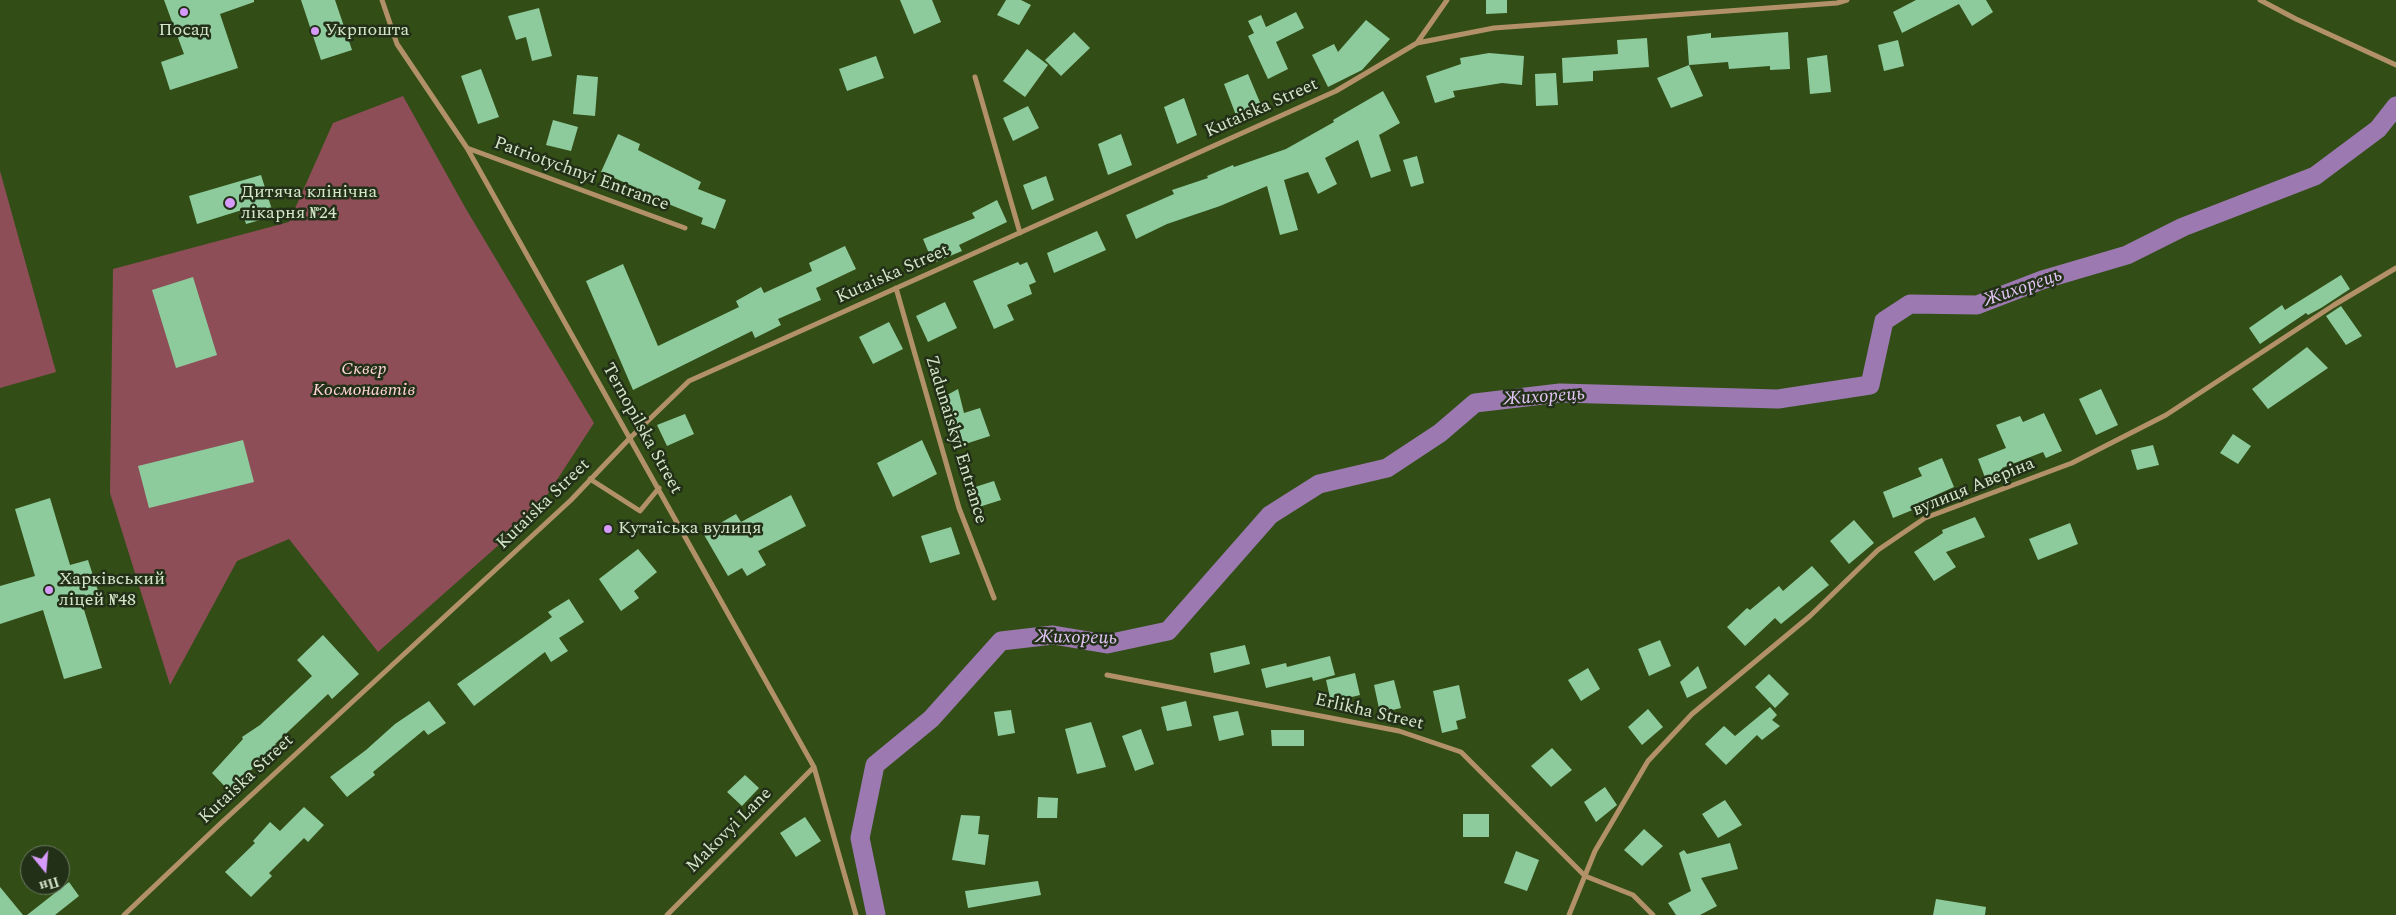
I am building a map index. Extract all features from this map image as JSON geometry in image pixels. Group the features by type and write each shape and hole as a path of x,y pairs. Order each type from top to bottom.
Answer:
{"street":[{"name":"Ternopilska Street","path":"382,0 397,44 467,148 814,767 856,915"},
{"path":"1417,43 1447,0"},
{"name":"Kutaiska Street","path":"124,915 580,492 630,438 689,381 1336,91 1417,43 1494,28 1837,3 1847,0"},
{"path":"2260,0 2296,19 2396,64"},
{"path":"975,77 1020,233"},
{"name":"Patriotychnyi Entrance","path":"467,148 685,228"},
{"name":"вулиця Аверіна","path":"1569,915 1595,851 1648,760 1692,714 1810,616 1878,550 1925,518 2072,463 2166,415 2334,305 2396,268"},
{"name":"Zadunaiskyi Entrance","path":"896,288 960,508 994,598"},
{"path":"580,492 591,478 640,510 659,488"},
{"name":"Erlikha Street","path":"1107,675 1399,731 1461,752 1585,876 1632,895 1653,915"},
{"name":"Makovyi Lane","path":"667,915 814,767"}],"green space":[{"name":"Сквер Космонавтів","path":"403,96 466,209 594,423 536,512 378,652 289,539 237,561 170,685 110,493 113,269 289,222 333,123"},
{"path":"0,171 56,372 0,388"}],"building":[{"path":"164,0 254,0 254,2 220,14 238,68 170,90 161,62 184,54"},
{"path":"301,0 335,0 352,50 321,60"},
{"path":"900,0 932,0 941,22 914,34"},
{"path":"1006,0 1021,0 1031,5 1019,25 997,15"},
{"path":"1486,0 1507,0 1507,13 1486,14"},
{"path":"1916,0 1986,0 1993,12 1972,26 1959,4 1902,33 1893,12"},
{"path":"539,8 552,56 532,61 526,37 516,40 508,16"},
{"path":"1296,12 1304,28 1276,42 1288,69 1268,79 1248,36 1254,33 1248,21 1261,15 1266,27"},
{"path":"1366,20 1390,39 1362,70 1328,87 1312,55 1334,44 1338,52"},
{"path":"1074,32 1090,48 1061,76 1045,60"},
{"path":"1788,32 1790,69 1770,70 1770,66 1729,69 1728,62 1689,65 1687,36 1711,33 1711,38"},
{"path":"1647,38 1649,67 1593,71 1593,81 1563,83 1562,58 1618,54 1617,40"},
{"path":"1898,40 1904,66 1884,71 1878,45"},
{"path":"1027,49 1048,65 1025,97 1003,81"},
{"path":"1489,53 1524,56 1522,85 1502,83 1453,91 1455,97 1435,103 1426,76 1461,64 1460,58"},
{"path":"1827,55 1831,92 1810,94 1807,58"},
{"path":"876,56 884,78 847,91 839,69"},
{"path":"1689,65 1703,96 1671,108 1657,78"},
{"path":"481,69 499,117 478,124 461,76"},
{"path":"1556,73 1558,105 1536,106 1535,74"},
{"path":"1248,74 1264,112 1239,123 1224,84"},
{"path":"577,75 598,77 595,116 573,114"},
{"path":"1383,91 1400,123 1379,135 1391,171 1371,178 1358,140 1325,158 1337,184 1318,194 1308,172 1284,180 1298,230 1280,235 1267,186 1220,206 1167,224 1136,239 1126,215 1174,194 1172,190 1208,178 1207,176 1233,165 1234,167 1286,149"},
{"path":"1184,98 1197,135 1177,144 1164,107"},
{"path":"1028,106 1039,128 1013,141 1003,118"},
{"path":"553,120 578,127 571,151 546,145"},
{"path":"618,134 640,144 638,150 701,182 698,189 726,200 715,229 701,224 703,218 636,191 637,188 601,172"},
{"path":"1121,134 1132,165 1108,175 1098,144"},
{"path":"1417,156 1424,183 1411,187 1403,160"},
{"name":"Дитяча клінічна лікарня №24","path":"261,175 274,216 246,224 242,210 197,224 189,196"},
{"path":"1046,176 1054,200 1032,210 1023,185"},
{"path":"997,200 1007,222 959,245 962,251 933,263 923,239 975,218 972,213"},
{"path":"1097,231 1106,250 1054,273 1047,253"},
{"path":"845,246 856,269 816,288 821,300 778,319 781,325 755,338 752,331 633,390 586,281 623,264 658,346 739,307 736,301 761,287 764,293 812,271 809,263"},
{"path":"1018,262 1020,265 1027,262 1036,282 1029,285 1032,294 1007,305 1014,320 994,329 973,281"},
{"path":"2341,275 2350,289 2321,308 2308,315 2306,313 2260,344 2249,328 2282,305 2285,310"},
{"path":"193,277 217,355 176,368 152,290"},
{"path":"945,302 957,328 928,342 916,316"},
{"path":"2341,306 2362,336 2346,345 2326,316"},
{"path":"889,322 903,349 873,364 859,337"},
{"path":"2307,347 2328,368 2268,409 2252,389"},
{"path":"958,389 964,413 980,408 990,436 956,447 940,399"},
{"path":"2101,389 2118,425 2096,435 2079,399"},
{"path":"2044,413 2062,451 2046,458 2043,452 2002,468 2005,476 1987,483 1978,459 2006,448 1996,425 2020,416 2023,422"},
{"path":"685,414 694,434 667,446 657,425"},
{"path":"2233,434 2251,446 2238,464 2220,453"},
{"path":"243,440 254,482 149,508 138,466"},
{"path":"922,440 937,474 893,497 877,463"},
{"path":"2153,445 2159,465 2137,470 2131,450"},
{"path":"1942,458 1954,487 1925,500 1927,504 1893,518 1883,492 1922,476 1918,468"},
{"path":"994,481 1001,500 979,507 972,488"},
{"path":"791,495 806,526 758,551 766,565 747,576 742,568 728,576 703,533 736,514 741,522"},
{"name":"Харківський ліцей №48","path":"50,498 70,565 88,560 99,594 81,600 102,668 64,679 43,610 0,624 0,586 35,576 15,509"},
{"path":"1975,517 1985,537 1946,552 1956,567 1934,581 1914,552 1943,533 1942,530"},
{"path":"1854,520 1874,543 1849,564 1830,541"},
{"path":"2070,523 2078,544 2038,560 2029,539"},
{"path":"951,527 960,554 930,563 921,536"},
{"path":"638,549 657,572 634,591 639,598 621,611 599,579"},
{"path":"1812,566 1829,585 1781,624 1775,618 1745,646 1727,627 1747,608 1750,610 1779,586 1783,591"},
{"path":"569,599 584,622 559,638 568,651 551,662 545,652 474,706 457,684 552,617 548,612"},
{"path":"323,635 359,674 332,699 328,694 275,744 281,750 264,764 260,760 231,793 212,773 243,739 242,737 260,725 312,676 297,660"},
{"path":"1660,640 1671,666 1649,676 1638,649"},
{"path":"1245,645 1250,664 1214,673 1210,653"},
{"path":"1330,656 1335,675 1313,681 1312,677 1266,688 1261,669 1286,663 1287,667"},
{"path":"1698,666 1707,688 1687,698 1680,682"},
{"path":"1588,668 1600,689 1581,701 1568,680"},
{"path":"1355,673 1360,695 1331,702 1326,680"},
{"path":"1769,674 1789,694 1775,708 1755,687"},
{"path":"1394,680 1401,708 1380,713 1374,685"},
{"path":"1459,685 1466,718 1456,721 1458,729 1442,733 1433,691"},
{"path":"429,701 446,723 428,735 424,730 373,772 375,775 347,797 330,777 366,750 395,724"},
{"path":"1186,701 1192,726 1167,731 1161,707"},
{"path":"1770,707 1777,715 1772,720 1780,726 1762,740 1757,735 1726,765 1705,744 1724,726 1735,736"},
{"path":"1648,709 1663,727 1642,745 1628,727"},
{"path":"1011,710 1015,733 998,736 994,712"},
{"path":"1238,711 1244,735 1219,741 1213,716"},
{"path":"1091,722 1106,767 1077,774 1065,729"},
{"path":"1141,729 1154,764 1135,771 1122,736"},
{"path":"1271,730 1304,730 1304,746 1272,746"},
{"path":"1552,748 1572,770 1551,787 1531,766"},
{"path":"745,775 759,788 742,806 727,792"},
{"path":"1605,787 1617,805 1596,822 1584,802"},
{"path":"1038,797 1058,798 1057,818 1037,818"},
{"path":"1725,800 1742,825 1718,838 1702,814"},
{"path":"304,807 324,825 308,842 304,838 269,873 272,876 251,897 225,872 255,843 253,841 270,822 280,831"},
{"path":"1463,814 1489,814 1489,837 1463,837"},
{"path":"961,815 980,816 978,834 989,835 985,865 952,860"},
{"path":"805,817 821,841 796,857 780,833"},
{"path":"1644,829 1663,846 1642,866 1624,850"},
{"path":"1730,843 1738,869 1701,878 1717,906 1700,915 1676,915 1668,903 1691,891 1679,853 1684,850 1687,854"},
{"path":"1516,851 1539,860 1527,891 1504,883"},
{"path":"1038,881 1041,895 968,908 965,891"},
{"path":"70,883 79,896 55,915 27,915 52,895 70,895"},
{"path":"0,887 23,915 0,915"},
{"path":"1936,899 1986,907 1985,915 1933,915"}],"waterway":[{"name":"Жихорець","path":"876,915 860,838 875,765 931,719 1001,641 1053,635 1107,644 1168,631 1270,515 1319,484 1387,468 1440,433 1475,403 1560,393 1778,399 1870,385 1884,321 1910,304 1977,305 2042,280 2127,255 2183,227 2315,176 2378,129 2396,106"}],"place":[{"name":"Посад","path":"184,12"},
{"name":"Укрпошта","path":"315,31"},
{"name":"Дитяча клінічна лікарня №24","path":"230,203"},
{"name":"Кутаїська вулиця","path":"608,529"},
{"name":"Харківський ліцей №48","path":"49,590"}]}
